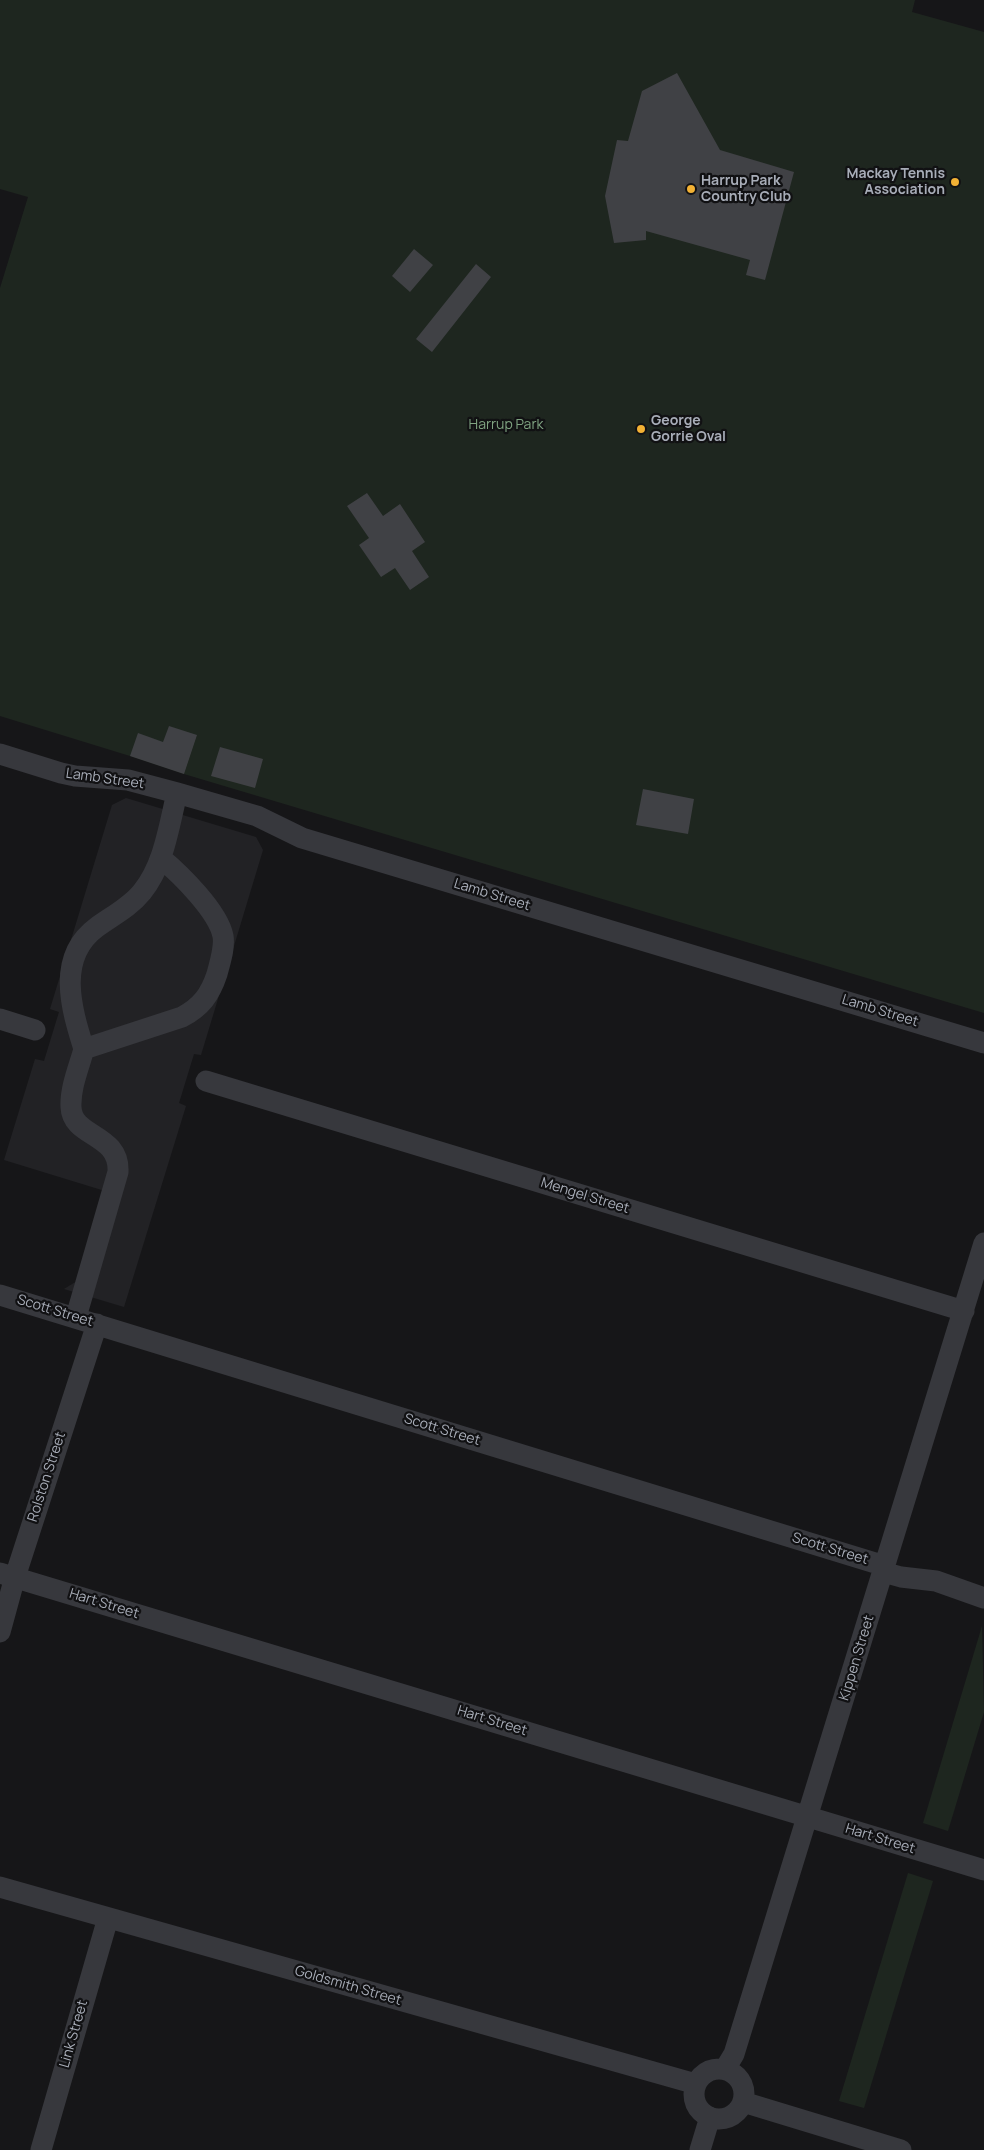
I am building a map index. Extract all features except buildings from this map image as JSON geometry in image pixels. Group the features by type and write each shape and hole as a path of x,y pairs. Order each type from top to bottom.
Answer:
{"street":[{"name":"Lamb Street","path":"0,754 68,774 128,780 177,792 257,816 302,838 984,1043"},
{"path":"76,1317 115,1185 119,1161 113,1150 77,1123 73,1116 71,1106 84,1049 72,1007 69,979 75,953 84,938 127,907 142,892 160,858 177,792"},
{"path":"84,1049 182,1017 196,1010 211,991 223,949 223,937 219,924 189,885 160,858"},
{"path":"0,1019 36,1030"},
{"name":"Mengel Street","path":"206,1081 964,1311"},
{"name":"Kippen Street","path":"725,2069 734,2054 809,1817 984,1244"},
{"name":"Scott Street","path":"0,1295 884,1569 902,1577 936,1581 984,1598"},
{"name":"Rolston Street","path":"0,1632 8,1575 96,1324"},
{"name":"Hart Street","path":"8,1575 984,1870"},
{"name":"Goldsmith Street","path":"0,1887 696,2084"},
{"name":"Link Street","path":"41,2150 108,1918"},
{"path":"725,2069 740,2080 743,2088 743,2102 737,2111 730,2116 718,2119 710,2117 700,2110 695,2101 694,2092 696,2084 705,2073 725,2069"},
{"path":"743,2102 901,2150"},
{"path":"700,2150 710,2117"}],"shaded area":[{"path":"126,798 256,837 263,850 201,1055 194,1054 179,1103 186,1106 124,1307 64,1289 77,1281 105,1191 4,1160 35,1059 44,1061 59,1012 50,1009 112,805"}],"green space":[{"name":"Harrup Park","path":"0,0 915,0 912,12 984,32 984,1013 184,774 0,716 0,288 28,197 0,189"},
{"path":"982,1626 984,1712 948,1831 923,1823"},
{"path":"908,1873 933,1881 864,2108 839,2101"}],"place":[{"name":"Mackay Tennis Association","path":"955,182"},
{"name":"Harrup Park Country Club","path":"691,189"},
{"name":"George Gorrie Oval","path":"641,429"}]}
